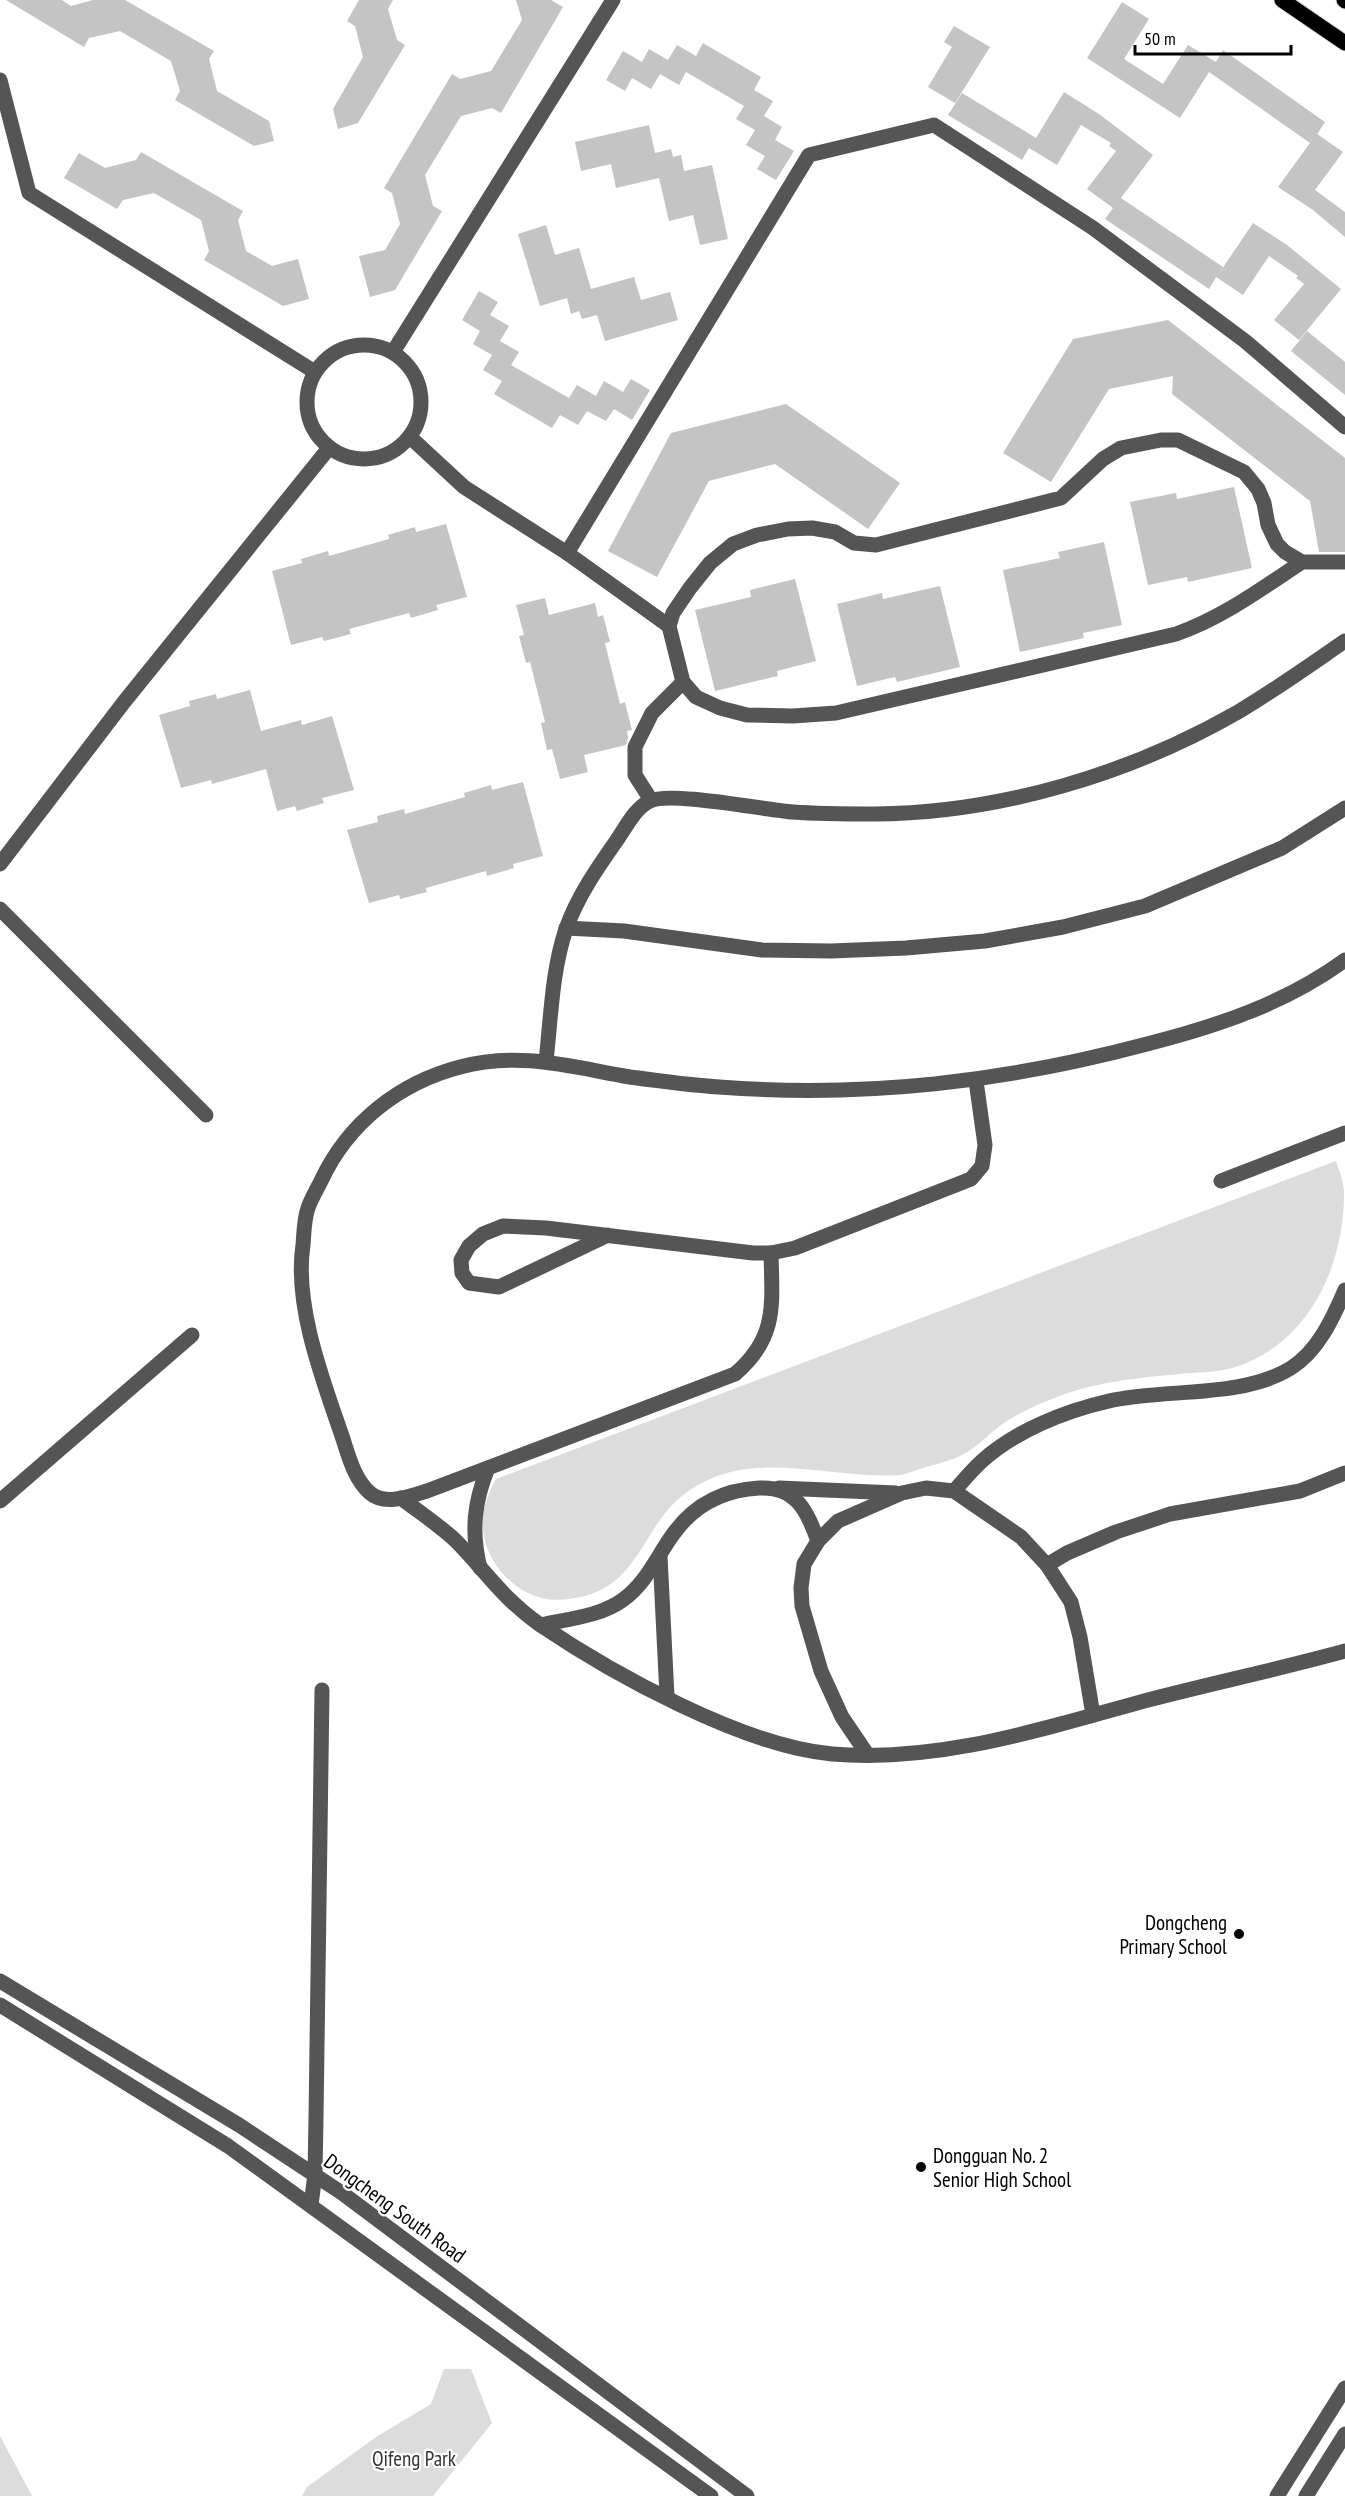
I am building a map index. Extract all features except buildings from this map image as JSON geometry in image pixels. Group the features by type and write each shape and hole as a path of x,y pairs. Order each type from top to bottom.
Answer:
{"main road":[{"path":"1282,0 1345,44"}],"street":[{"path":"393,352 613,0"},
{"path":"0,80 29,193 315,372"},
{"path":"567,553 808,155 934,125 1093,228 1245,341 1345,427"},
{"path":"365,345 377,346 393,352 410,367 421,389 421,413 410,438 384,456 365,460 346,456 329,448 314,430 307,410 307,395 315,372 326,359 340,350 365,345"},
{"path":"410,438 464,487 567,553 669,626"},
{"path":"1302,562 1223,614 1202,625 1176,634 836,713 793,716 747,715 720,708 696,696 683,682 669,626 673,613 710,562 733,544 788,529 812,528 835,532 854,543 876,545 1061,498 1112,453 1121,448 1161,440 1178,440 1195,446 1244,472 1258,489 1264,503 1268,525 1277,544 1285,552 1302,562 1345,562"},
{"path":"0,864 124,702 329,448"},
{"path":"546,1060 556,971 566,928 594,874 636,812 651,800 684,798 794,812 878,814 966,807 1033,793 1104,773 1179,743 1238,712 1345,641"},
{"path":"651,800 635,775 635,747 652,713 683,682"},
{"path":"566,928 624,931 762,950 895,949 985,941 1063,927 1145,906 1282,848 1345,808"},
{"path":"0,909 206,1115"},
{"path":"771,1253 771,1318 760,1345 748,1362 735,1374 488,1468 401,1498 386,1499 372,1496 357,1477 319,1370 305,1308 301,1256 308,1208 328,1165 356,1126 393,1096 429,1076 465,1066 505,1061 546,1060 642,1078 717,1087 803,1091 890,1089 976,1081 1078,1063 1183,1035 1254,1012 1320,979 1345,960"},
{"path":"608,1235 499,1287 469,1283 462,1273 461,1260 469,1246 483,1234 503,1226 546,1228 771,1253 795,1248 971,1179 982,1166 984,1145 976,1081"},
{"path":"1221,1181 1345,1133"},
{"path":"954,1491 983,1460 1016,1437 1055,1419 1109,1401 1232,1387 1267,1379 1292,1367 1312,1348 1331,1322 1345,1290"},
{"path":"0,1502 192,1335"},
{"path":"481,1571 474,1529 480,1488 488,1468"},
{"path":"1047,1565 1067,1553 1116,1532 1170,1514 1300,1491 1345,1473"},
{"path":"541,1625 595,1613 623,1601 639,1586 674,1533 694,1511 717,1496 741,1489 768,1488 902,1493"},
{"path":"768,1488 789,1494 803,1506 818,1541"},
{"path":"867,1754 842,1717 821,1671 802,1606 801,1588 804,1564 818,1541 838,1521 902,1493 926,1488 954,1491 1021,1537 1047,1565 1071,1602 1080,1637 1093,1715"},
{"path":"401,1498 454,1540 504,1596 541,1625 632,1680 707,1716 758,1736 795,1747 832,1754 918,1754 982,1744 1345,1651"},
{"path":"660,1556 667,1696"},
{"path":"311,2205 315,2174 322,1689"},
{"name":"Dongcheng South Road","path":"0,1981 239,2125 315,2174 747,2496"},
{"path":"0,2005 228,2146 711,2496"},
{"path":"1277,2496 1345,2388"},
{"path":"1306,2496 1345,2434"}],"green space":[{"path":"1336,1161 1344,1190 1343,1219 1329,1275 1301,1323 1281,1342 1258,1357 1226,1370 1131,1379 1067,1393 1016,1416 962,1455 903,1474 881,1476 796,1468 754,1468 721,1475 694,1487 669,1509 628,1568 616,1580 600,1590 581,1597 546,1599 520,1589 500,1570 486,1545 483,1532 484,1507 496,1479"},
{"name":"Qifeng Park","path":"444,2369 471,2369 492,2423 433,2496 302,2496 307,2487 376,2437 431,2404"},
{"path":"0,2436 32,2496 0,2496"}],"place":[{"name":"Dongcheng Primary School","path":"1239,1934"},
{"name":"Dongguan No. 2 Senior High School","path":"921,2167"}]}
